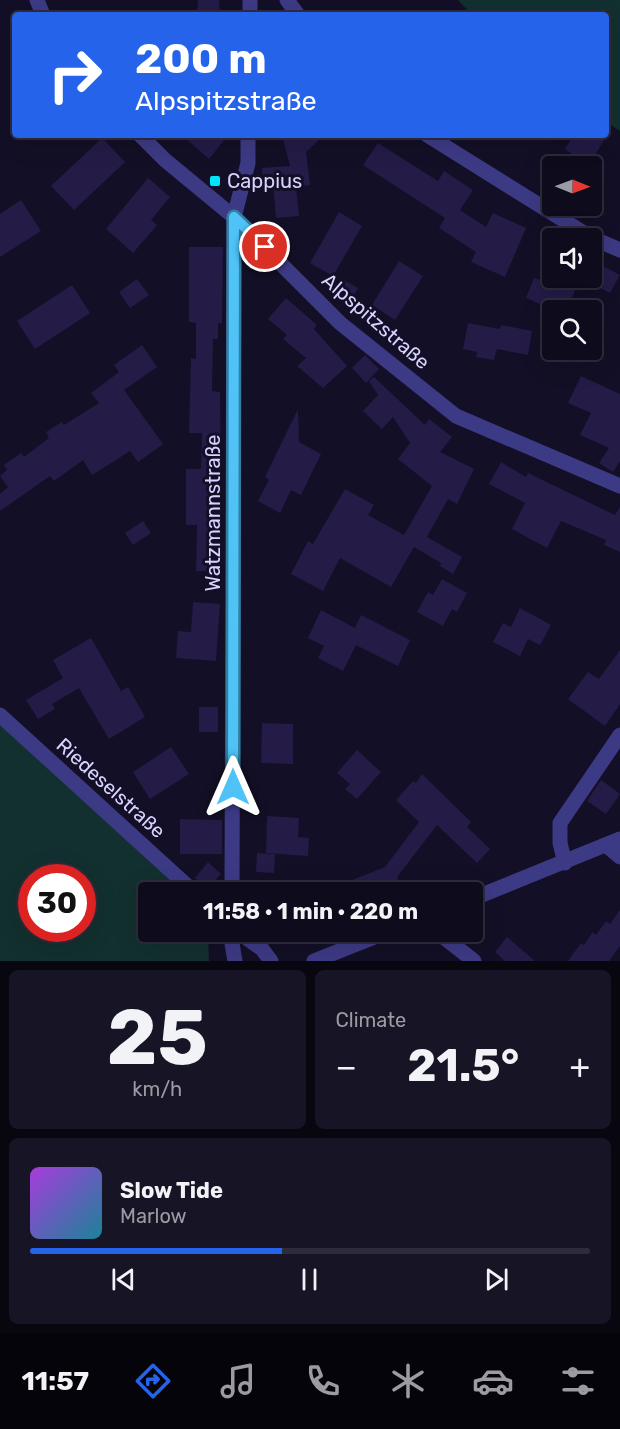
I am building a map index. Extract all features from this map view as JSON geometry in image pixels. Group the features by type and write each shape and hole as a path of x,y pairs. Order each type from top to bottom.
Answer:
{"street":[{"name":"Alpspitzstraße","path":"143,138 165,160 234,217 340,323 456,416 620,486"},
{"name":"Watzmannstraße","path":"232,882 234,217 248,163 248,138"},
{"path":"432,138 592,238 620,250"},
{"name":"Riedeselstraße","path":"0,715 183,882"},
{"path":"565,863 560,843 560,823 620,735"},
{"path":"483,895 613,842 620,857"},
{"path":"232,942 235,961"},
{"path":"251,942 271,961"},
{"path":"314,961 362,942"},
{"path":"450,942 474,961"}],"green space":[{"path":"458,0 620,0 620,131 609,124 609,12 469,12"},
{"path":"0,713 183,882 138,882 138,942 208,942 209,961 0,961"}],"building":[{"path":"198,0 219,0 220,12 197,12"},
{"path":"102,138 125,162 74,210 51,186"},
{"path":"185,138 226,138 209,159"},
{"path":"283,138 321,138 306,152 310,185 296,187 299,216 276,218 273,183 263,184 262,168 290,166"},
{"path":"572,138 605,138 594,156 576,156 565,149"},
{"path":"378,143 438,181 444,171 473,190 460,210 486,227 493,213 526,228 505,277 471,262 476,252 439,228 445,218 363,165"},
{"path":"148,178 170,197 151,220 157,225 133,253 106,229"},
{"path":"21,200 41,231 0,257 0,214"},
{"path":"339,212 362,226 333,276 310,263"},
{"path":"189,247 223,247 222,323 218,323 218,339 213,339 212,391 220,392 222,571 196,571 197,525 186,525 186,469 201,469 202,433 189,433 191,358 196,359 196,323 189,322"},
{"path":"399,261 423,276 395,320 372,305"},
{"path":"603,266 620,275 610,293 601,288"},
{"path":"534,278 542,281 542,288 576,288 571,300 542,300 542,305 526,298"},
{"path":"137,279 149,295 130,308 119,292"},
{"path":"344,280 358,288 349,305 335,297"},
{"path":"72,285 90,313 35,349 17,321"},
{"path":"286,298 317,325 314,329 347,366 323,388 297,366 306,358 283,339 287,335 268,319"},
{"path":"468,323 500,329 501,325 532,331 528,355 497,349 494,360 476,357 477,352 463,349"},
{"path":"142,345 157,367 124,390 163,444 138,462 130,451 92,475 83,460 54,481 50,476 0,511 0,494 8,487 0,476 7,470 4,465 21,453 24,457 49,438 46,432 62,422 64,425 99,403 91,393 119,372 114,365"},
{"path":"365,355 379,369 366,383 352,368"},
{"path":"581,376 620,394 620,461 613,472 599,463 609,448 580,435 591,413 568,403"},
{"path":"374,377 425,425 429,419 452,437 440,452 474,469 457,504 448,499 427,537 462,557 453,574 440,566 441,563 414,547 391,587 340,558 323,591 291,574 308,541 313,544 345,489 374,505 368,515 404,535 432,486 398,459 410,443 393,417 382,429 363,411 378,395 369,381"},
{"path":"298,409 299,442 321,454 301,495 291,490 280,513 258,501 269,480 265,477"},
{"path":"501,462 526,477 528,473 615,515 620,507 620,552 604,545 606,540 561,521 547,548 512,529 525,503 489,484"},
{"path":"143,521 151,533 133,545 125,533"},
{"path":"442,579 467,593 457,612 452,609 443,626 417,612 428,592 433,595"},
{"path":"193,602 220,604 216,661 176,658 178,631 191,632"},
{"path":"520,608 551,625 540,645 528,639 520,656 493,642 503,623 511,627"},
{"path":"321,610 355,628 361,615 410,640 398,666 356,645 343,671 318,658 324,646 308,638"},
{"path":"91,638 121,691 128,687 145,717 109,739 79,688 52,704 55,709 38,719 26,700 63,678 53,660"},
{"path":"620,650 620,704 605,726 568,699 588,672 599,679"},
{"path":"199,707 218,707 218,732 199,732"},
{"path":"262,723 293,724 293,764 261,763"},
{"path":"171,747 189,774 150,799 133,772"},
{"path":"357,750 381,772 357,799 345,789 350,784 337,773"},
{"path":"422,774 471,822 467,827 490,849 477,863 437,825 397,877 399,882 347,882 385,867 419,822 396,800 413,781 416,783"},
{"path":"601,780 620,794 606,814 587,801"},
{"path":"267,816 299,818 298,837 309,838 308,856 266,853"},
{"path":"180,819 222,820 222,854 180,854"},
{"path":"257,853 275,854 274,873 256,872"},
{"path":"208,862 221,874 214,882 199,882 195,878"},
{"path":"620,910 620,946 609,961 568,961 581,943 584,945 593,932 596,935 606,921 610,924"},
{"path":"507,937 535,961 505,961 495,952"}],"place":[{"name":"Cappius","path":"215,181"}],"route":[{"path":"233,787 234,217 265,247"}]}
